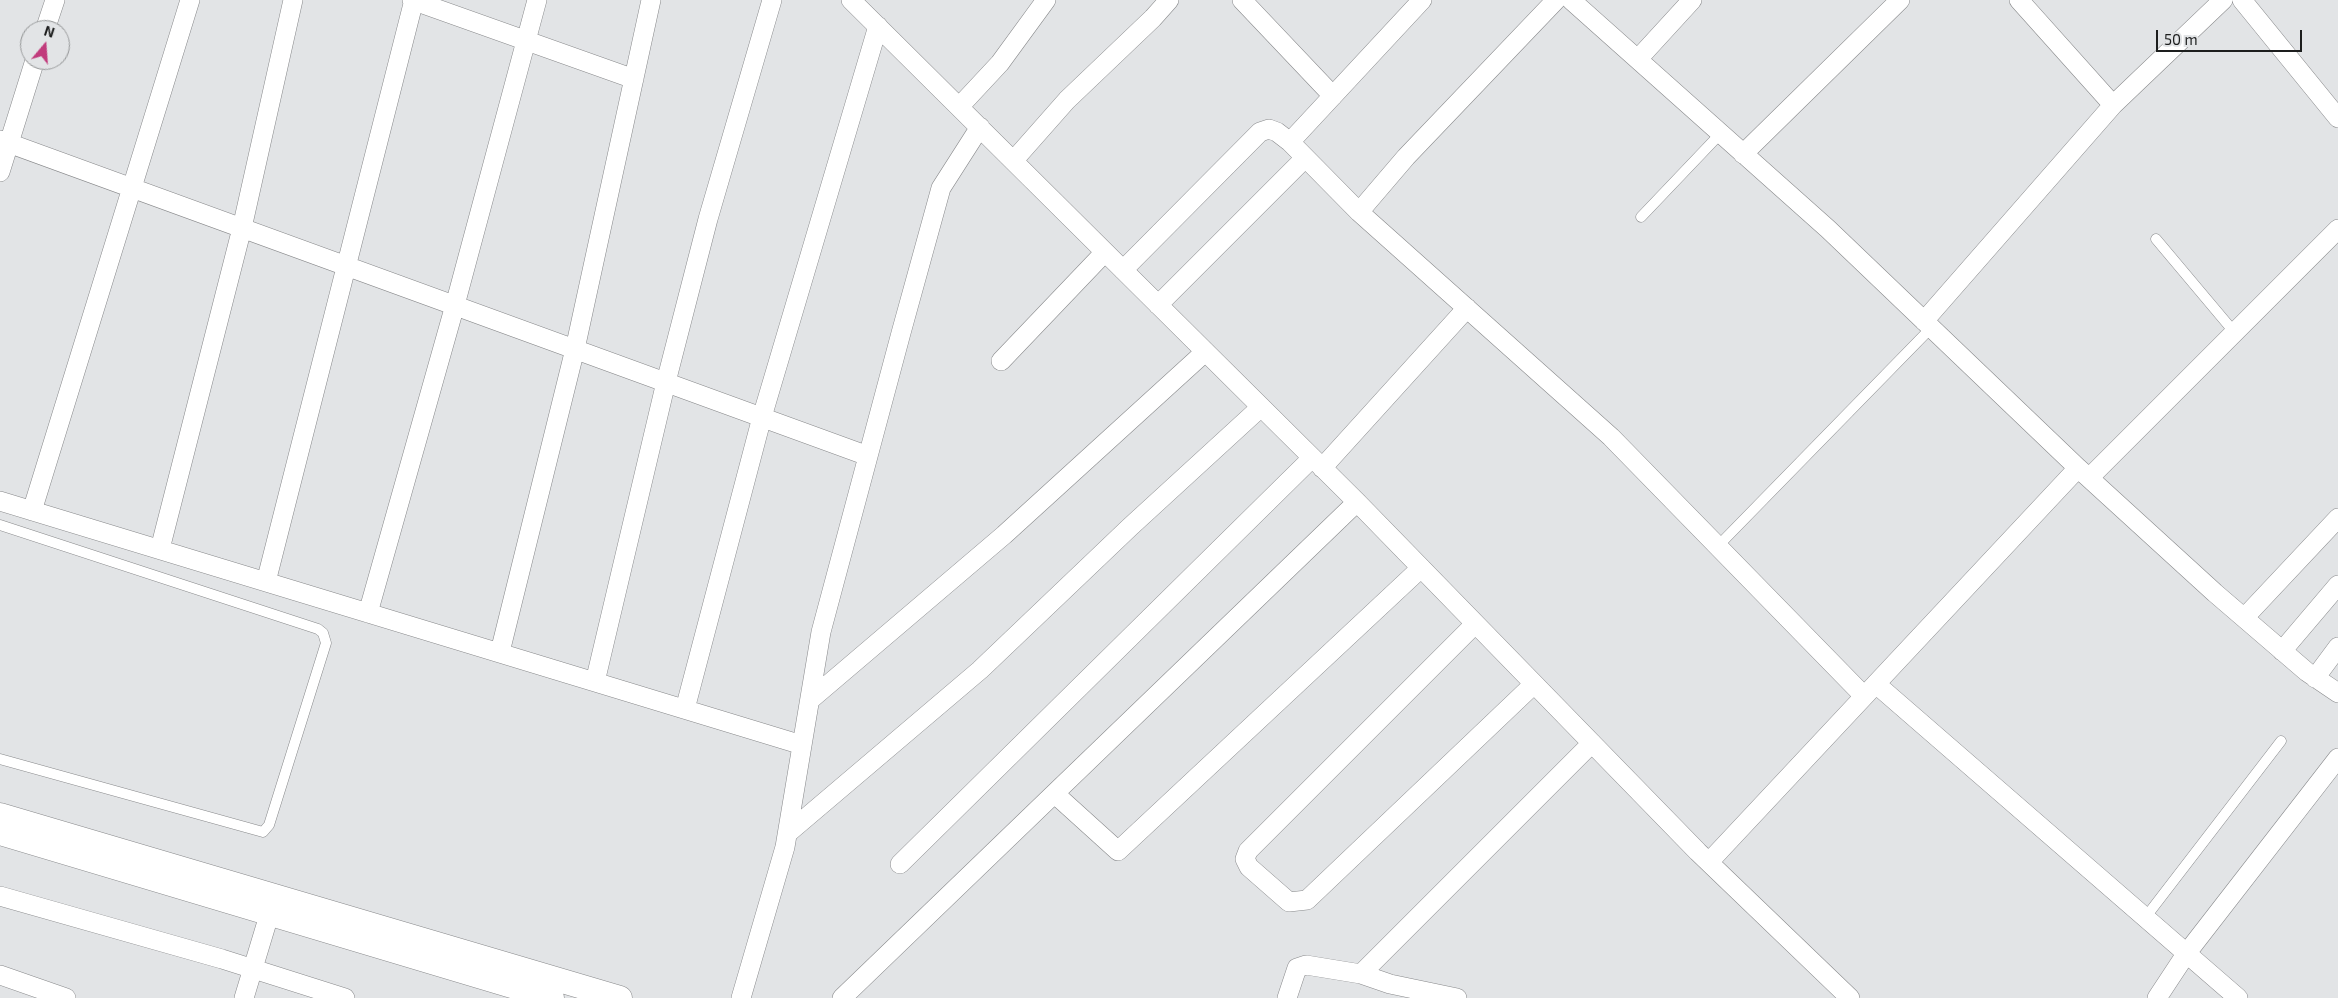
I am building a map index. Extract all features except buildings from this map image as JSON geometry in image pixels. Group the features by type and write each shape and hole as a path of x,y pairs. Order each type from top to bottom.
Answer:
{"street":[{"path":"48,20 55,0"},
{"path":"32,510 190,0"},
{"path":"160,549 242,228 293,0"},
{"path":"266,582 414,0 525,42 634,79"},
{"path":"368,613 455,305 536,0"},
{"path":"500,652 575,349 651,0"},
{"path":"595,682 666,382 708,219 772,0"},
{"path":"851,0 1357,502 1709,862 1850,998"},
{"path":"959,107 1000,63 1046,0"},
{"path":"1014,160 1067,100 1153,18 1169,0"},
{"path":"1242,0 1333,96"},
{"path":"1290,142 1422,0"},
{"path":"1359,212 1406,156 1556,0"},
{"path":"1571,0 1828,229 2084,473 2244,618 2315,678 2338,693"},
{"path":"1638,59 1692,0"},
{"path":"1744,154 1900,0"},
{"path":"2019,0 2113,105"},
{"path":"1927,324 2113,105 2223,0"},
{"path":"2242,0 2338,118"},
{"path":"685,709 762,417 878,26"},
{"path":"0,172 4,141 32,70"},
{"path":"741,998 788,833 821,632 941,188 980,127"},
{"path":"1123,270 1260,132 1270,129 1277,132 1290,142 1359,212 1611,437 1718,546 1870,690 2238,998"},
{"path":"4,141 868,456"},
{"path":"1158,305 1305,158"},
{"path":"1709,862 1870,690 2084,473 2235,333 2338,229"},
{"path":"1001,361 1105,252"},
{"path":"900,864 1317,463 1467,308"},
{"path":"810,700 1004,534 1205,352"},
{"path":"788,833 980,670 1130,527 1261,408"},
{"path":"0,501 802,745"},
{"path":"842,998 1357,502"},
{"path":"2244,618 2338,518"},
{"path":"1055,794 1118,851 1421,568"},
{"path":"2282,651 2338,585"},
{"path":"1475,624 1248,851 1245,859 1249,867 1289,902 1307,900 1534,684"},
{"path":"2315,678 2338,647"},
{"path":"1362,974 1592,743"},
{"path":"2157,998 2186,954 2338,758"},
{"path":"0,815 552,998"},
{"path":"0,834 620,998"},
{"path":"0,896 345,998"},
{"path":"244,998 272,905"},
{"path":"1287,998 1297,968 1306,965 1362,974 1390,984 1457,998"},
{"path":"0,975 66,998"}],"lane":[{"path":"1642,217 1721,133"},
{"path":"2156,239 2235,333"},
{"path":"1718,546 1927,324"},
{"path":"0,524 318,629 323,633 326,643 269,825 263,832 0,759"},
{"path":"2144,918 2282,741"}]}
